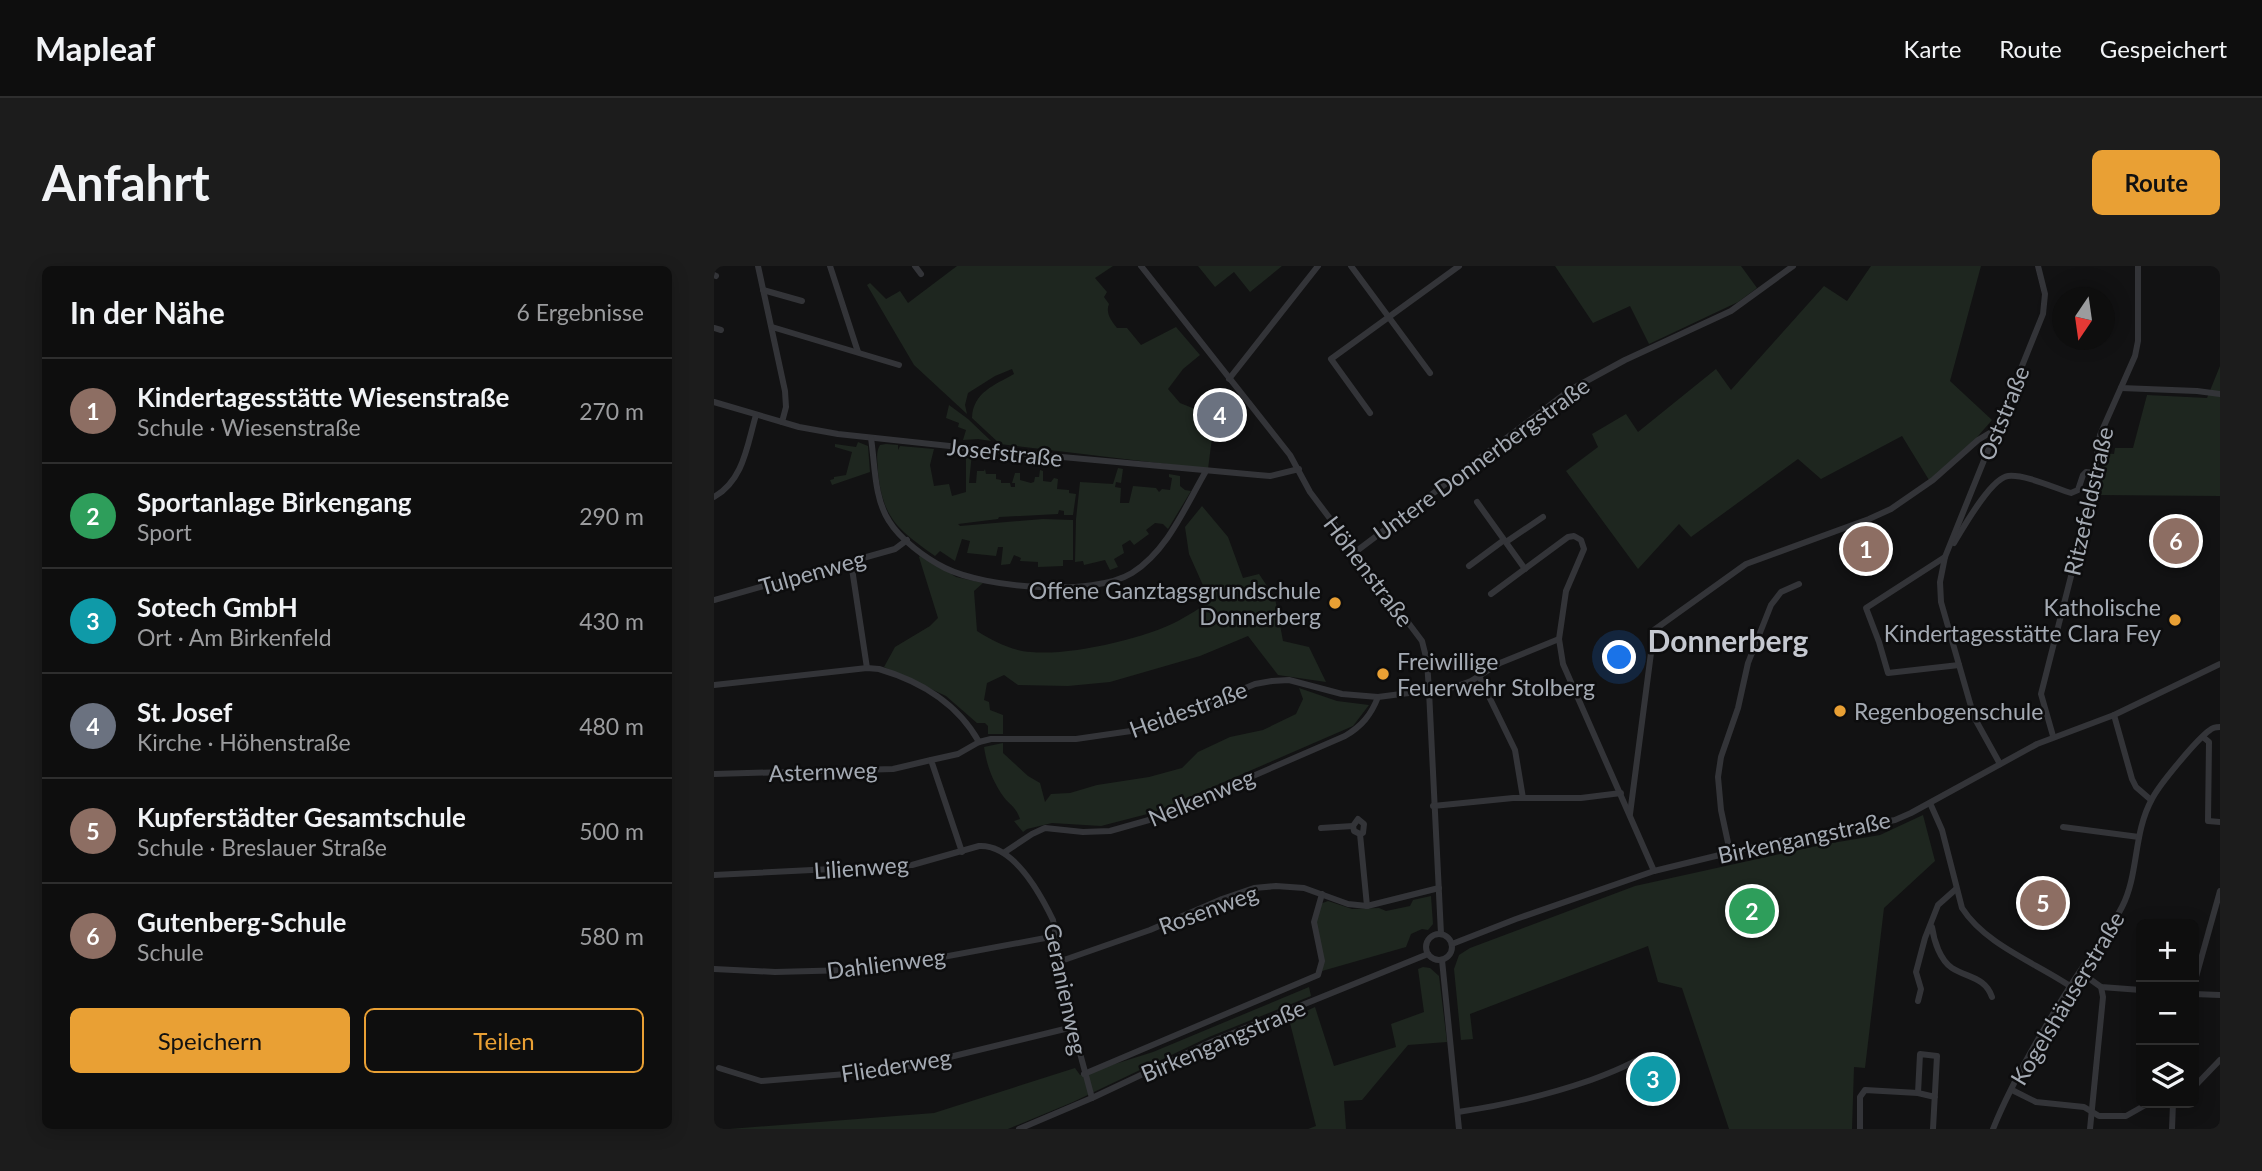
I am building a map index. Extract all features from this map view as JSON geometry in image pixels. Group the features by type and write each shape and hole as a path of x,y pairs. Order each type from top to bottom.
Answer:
{"street":[{"path":"758,266 785,391 786,407 782,422"},
{"path":"830,266 858,352"},
{"path":"915,266 921,274"},
{"name":"Höhenstraße","path":"1140,266 1290,455 1310,492 1422,641 1427,661 1429,691 1441,934"},
{"path":"1229,379 1318,266"},
{"path":"1351,266 1430,373"},
{"path":"1370,413 1331,359 1459,266"},
{"name":"Untere Donnerbergstraße","path":"1354,553 1570,390 1625,360 1731,311 1793,266"},
{"name":"Oststraße","path":"2000,764 1974,717 1941,602 1940,582 1957,524 2043,314 2045,294 2038,266"},
{"name":"Ritzefeldstraße","path":"2053,736 2041,694 2082,533 2100,435 2138,341 2138,266"},
{"path":"763,290 802,301"},
{"path":"772,327 899,365"},
{"path":"2121,388 2220,394"},
{"name":"Josefstraße","path":"714,402 818,431 871,438 1270,476 1299,469"},
{"path":"714,496 725,489 739,472 756,415"},
{"path":"1630,814 1654,629 1746,564 1880,515 1933,481 1978,440 1998,428"},
{"path":"871,438 882,507 890,523 907,540 944,568 968,576 1041,587 1087,587 1130,574 1158,551 1206,471"},
{"path":"1959,666 1888,673 1866,608 1947,554 1993,486 2003,477 2016,476 2071,493 2078,490 2086,472 2095,473"},
{"path":"1477,502 1525,569"},
{"path":"1469,566 1543,517"},
{"path":"1491,594 1568,537 1578,537 1583,544 1584,550 1566,591 1559,639 1563,664 1654,871"},
{"name":"Tulpenweg","path":"714,600 895,549 907,540"},
{"path":"850,562 867,668"},
{"path":"1730,852 1721,810 1718,778 1721,757 1738,708 1748,663 1772,605 1781,592 1799,584"},
{"name":"Heidestraße","path":"948,757 991,739 1084,738 1131,732 1171,719 1255,684 1272,681 1289,680 1342,694 1378,697 1455,687 1500,663 1559,639"},
{"name":"Birkengangstraße","path":"1452,944 1654,871 1815,833 1878,824 1911,813 2053,736 2114,715 2220,664"},
{"path":"714,685 867,668 886,671 945,701 962,716 979,742"},
{"path":"1479,676 1516,750 1523,798"},
{"name":"Nelkenweg","path":"1005,852 1045,828 1083,832 1110,831 1156,818 1345,736 1360,727 1370,715 1378,697"},
{"path":"2114,715 2132,779 2136,787 2151,800"},
{"name":"Kogelshäuserstraße","path":"1993,1129 2070,986 2124,904 2139,837 2151,800 2167,777 2203,737 2210,730 2220,727"},
{"path":"2203,737 2209,742 2208,821 2220,822"},
{"name":"Asternweg","path":"714,774 892,769 948,757"},
{"path":"931,760 962,852"},
{"path":"1433,806 1523,798 1581,798 1621,793"},
{"path":"1930,803 1942,830 1962,908 1969,919 1990,939 2042,967 2070,986"},
{"path":"1321,828 1353,825 1356,820 1361,820 1364,829 1360,835 1367,906"},
{"path":"2063,827 2139,837"},
{"name":"Lilienweg","path":"714,875 912,865 986,846 1005,852"},
{"name":"Geranienweg","path":"1005,852 1046,906 1056,936 1073,1027 1092,1098"},
{"name":"Rosenweg","path":"1061,961 1150,930 1254,888 1292,887 1348,904 1367,906 1439,888"},
{"path":"1918,1001 1921,989 1916,972 1925,938 1938,905 1956,889"},
{"path":"2195,982 2220,891"},
{"path":"1084,1074 1318,975 1322,961 1314,922 1322,894"},
{"path":"1932,925 1935,940 1945,960 1951,967 1983,982 1989,988 1992,998"},
{"path":"2210,927 2220,927"},
{"path":"1441,934 1448,937 1452,944 1449,956 1441,960 1428,954 1426,944 1432,936 1441,934"},
{"name":"Dahlienweg","path":"714,969 775,972 850,970 900,965 1056,936"},
{"name":"Birkengangstraße","path":"1019,1129 1211,1042 1428,954"},
{"path":"1441,960 1459,1129"},
{"path":"2080,972 2101,986 2136,990"},
{"path":"2090,1129 2103,997 2101,986"},
{"path":"2199,994 2220,995"},
{"name":"Fliederweg","path":"719,1068 761,1081 870,1072 917,1065 1073,1027"},
{"path":"1918,1093 1920,1054 1937,1056 1933,1129"},
{"path":"1458,1112 1548,1096 1629,1066 1646,1055"},
{"path":"2199,1082 2220,1060"},
{"path":"1860,1129 1860,1097 1866,1090 1918,1093 1935,1097"},
{"path":"2012,1090 2036,1102 2084,1107 2093,1114 2118,1118 2140,1108"},
{"path":"2172,1129 2173,1108"}],"shaded area":[{"path":"957,266 1113,266 1095,278 1107,292 1104,297 1109,304 1108,314 1117,328 1127,328 1141,345 1176,327 1200,355 1183,369 1168,389 1180,403 1195,409 1202,418 1209,419 1213,430 1208,469 1000,444 972,418 973,409 986,390 1014,374 1012,369 968,393 965,405 967,414 914,365 867,285 870,283 886,299 900,291 908,303"},
{"path":"1198,266 1282,266 1250,292 1234,272 1215,287"},
{"path":"1555,266 1741,266 1757,288 1738,302 1649,344 1630,306 1593,323"},
{"path":"1871,266 1981,266 1950,381 1992,420 1965,451 1929,480 1902,436 1821,479 1798,459 1691,537 1679,524 1638,569 1566,471 1598,447 1592,434 1626,414 1638,432 1716,369 1731,390 1824,286 1847,301"},
{"path":"2220,366 2220,496 2098,495 2103,453 2114,454 2115,448 2133,448 2147,395 2207,398"},
{"path":"949,405 991,441 963,440 966,430 958,427 959,423 946,418"},
{"path":"858,442 868,446 870,472 832,485 830,480 834,477 846,475 852,452 835,447 835,444 856,447"},
{"path":"880,445 898,445 898,450 900,446 934,449 930,465 934,486 949,484 952,496 966,492 966,452 972,453 969,483 976,483 977,471 985,469 986,474 996,474 996,479 1001,480 1001,483 1010,483 1011,487 1015,487 1015,483 1012,483 1015,473 1020,473 1020,480 1031,483 1035,477 1039,477 1040,470 1043,471 1043,481 1058,479 1057,489 1076,494 1073,515 1064,515 1064,511 1059,510 1058,514 999,517 958,524 1073,520 1073,560 1063,560 1063,566 1038,567 1038,562 1020,561 1021,558 1014,555 1010,564 1001,565 1003,547 998,547 996,556 967,553 970,541 962,539 955,561 940,551 935,556 902,531 884,502 877,458"},
{"path":"1118,468 1123,469 1121,483 1116,482 1115,487 1121,488 1120,503 1129,503 1133,486 1156,488 1159,492 1162,489 1170,490 1172,478 1169,474 1180,476 1180,486 1191,491 1168,529 1163,524 1155,523 1146,530 1149,534 1134,545 1130,540 1122,545 1124,553 1114,559 1118,567 1110,570 1105,560 1084,565 1083,561 1075,562 1080,482 1113,484"},
{"path":"1202,506 1228,537 1243,578 1259,574 1275,598 1283,641 1309,647 1326,682 1278,675 1248,636 1200,656 1110,682 1068,686 1018,685 1004,675 987,683 984,700 989,702 990,710 1003,715 1003,734 988,734 988,726 985,723 977,723 946,696 884,667 895,647 930,626 938,618 919,557 921,555 956,577 983,583 974,591 977,631 1017,650 1047,653 1085,649 1127,640 1178,621 1210,601 1189,554 1185,527"},
{"path":"1299,688 1337,701 1369,705 1353,726 1155,812 1101,826 1052,823 1023,832 1014,821 1020,819 1016,811 1003,796 988,767 984,747 1003,743 1003,753 1028,776 1040,783 1045,802 1051,794 1070,793 1097,785 1149,777 1182,768 1198,752 1230,737 1263,730 1296,714 1303,699"},
{"path":"1923,815 1935,861 1884,908 1865,1068 1854,1067 1852,1129 1729,1129 1682,988 1658,982 1648,946 1470,1014 1473,1039 1461,1040 1454,969 1459,955 1470,948 1635,886 1826,844 1880,835"},
{"path":"1431,896 1433,924 1428,930 1422,929 1411,934 1406,947 1322,971 1323,960 1315,929 1320,904 1328,901 1352,909 1379,908 1386,911 1410,906 1413,900"},
{"path":"1430,968 1439,976 1447,1042 1408,1045 1362,1100 1344,1101 1346,1129 1308,1129 1316,1126 1289,1019 1315,1007 1334,1066 1396,1047 1391,1024 1424,1012 1418,969"},
{"path":"1309,987 1311,996 1209,1037 1073,1102 1008,1129 729,1129 934,1113 1075,1068 1080,1075 1153,1052"}],"place":[{"name":"St. Josef","path":"1220,415"},
{"name":"Gutenberg-Schule","path":"2176,541"},
{"name":"Kindertagesstätte Wiesenstraße","path":"1866,549"},
{"name":"Offene Ganztagsgrundschule Donnerberg","path":"1335,603"},
{"name":"Katholische Kindertagesstätte Clara Fey","path":"2175,620"},
{"name":"Freiwillige Feuerwehr Stolberg","path":"1383,674"},
{"name":"Regenbogenschule","path":"1840,711"},
{"name":"Kupferstädter Gesamtschule","path":"2043,903"},
{"name":"Sportanlage Birkengang","path":"1752,911"},
{"name":"Sotech GmbH","path":"1653,1079"}],"district":[{"name":"Donnerberg","path":"1728,640"}]}
